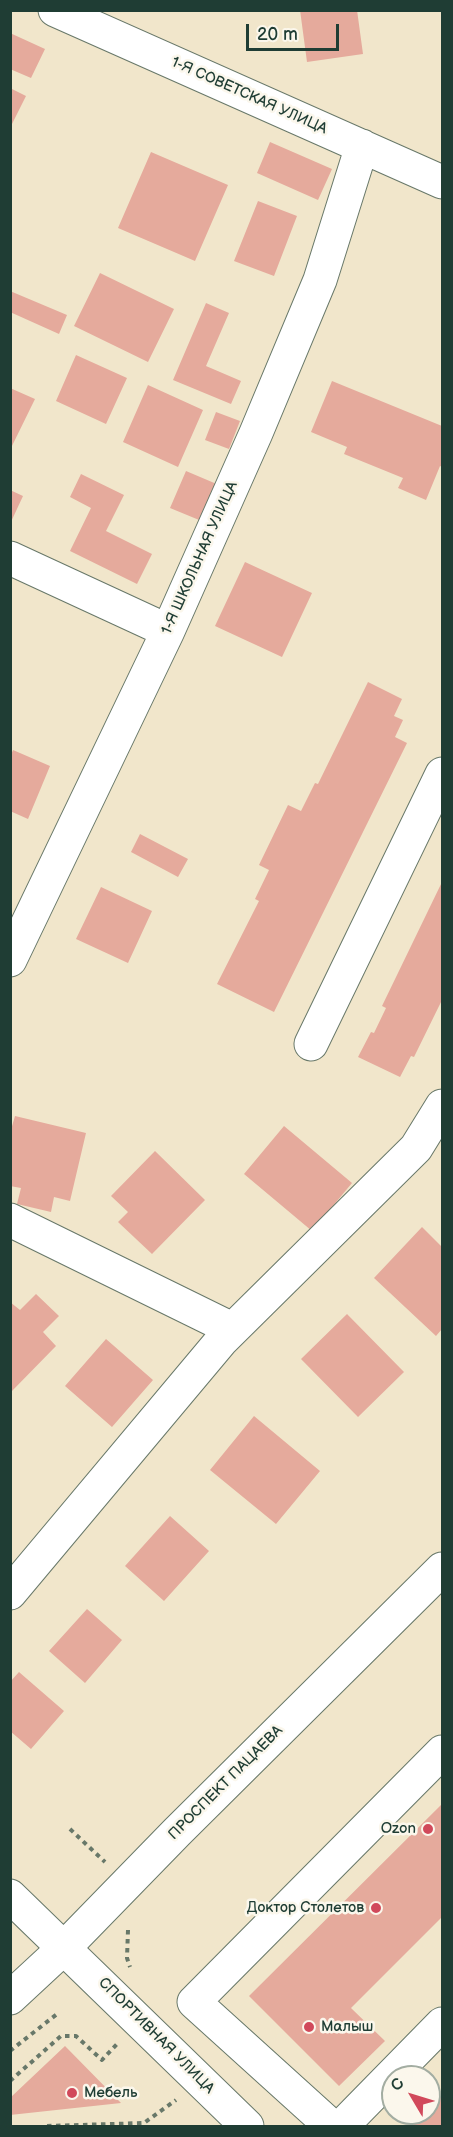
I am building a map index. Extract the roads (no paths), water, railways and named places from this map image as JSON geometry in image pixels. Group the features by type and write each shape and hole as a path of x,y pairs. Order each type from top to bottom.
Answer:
{"street":[{"name":"1-Я СОВЕТСКАЯ УЛИЦА","path":"55,10 442,182"},
{"name":"1-Я ШКОЛЬНАЯ УЛИЦА","path":"10,960 168,631 256,433 320,280 362,146"},
{"path":"10,558 168,631"},
{"path":"311,1044 442,774"},
{"path":"10,1593 232,1329 416,1148 442,1106"},
{"path":"10,1220 232,1329"},
{"name":"ПРОСПЕКТ ПАЦАЕВА","path":"10,1998 64,1947 442,1569"},
{"path":"331,2127 194,2002 442,1752"},
{"name":"СПОРТИВНАЯ УЛИЦА","path":"10,1896 247,2127"},
{"path":"342,2127 442,2024"}],"place":[{"name":"Ozon","path":"428,1829"},
{"name":"Доктор Столетов","path":"376,1908"},
{"name":"Малыш","path":"309,2027"},
{"name":"Мебель","path":"72,2093"}]}
